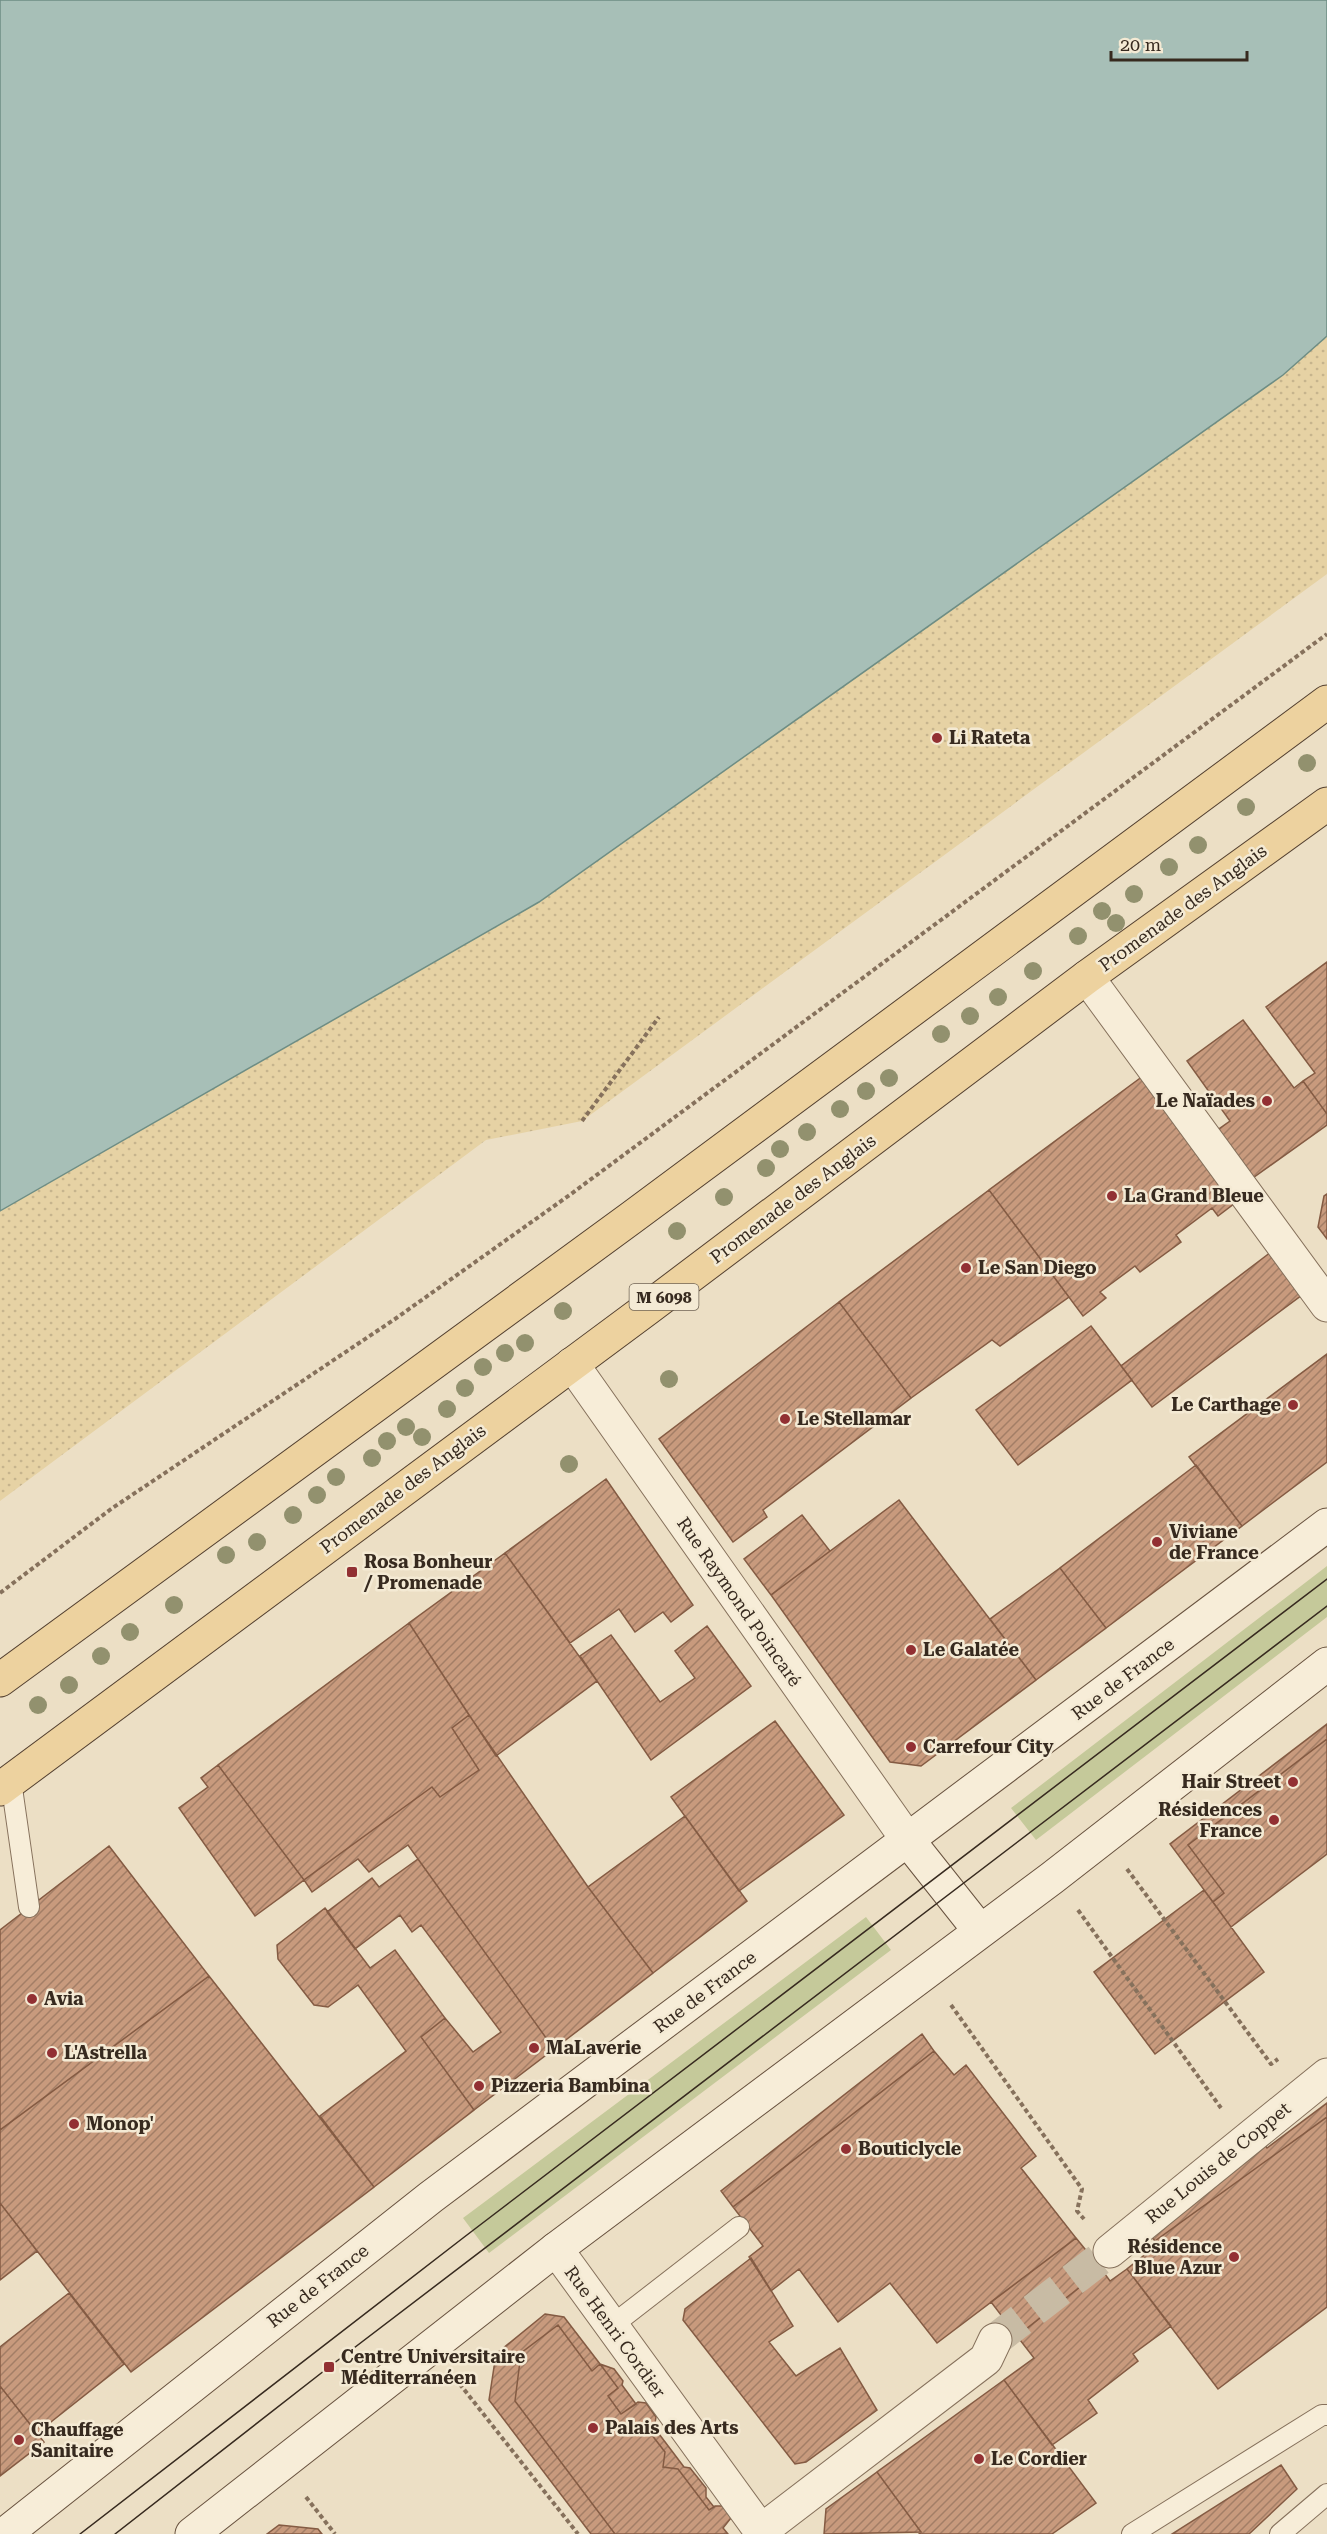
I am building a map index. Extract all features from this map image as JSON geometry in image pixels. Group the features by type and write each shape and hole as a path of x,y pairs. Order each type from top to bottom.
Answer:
{"main road":[{"path":"0,1680 631,1218 1327,702"},
{"name":"Promenade des Anglais","path":"6,1785 1087,978 1327,804"},
{"path":"1087,978 1327,1305"},
{"name":"Rue Raymond Poincaré","path":"572,1364 907,1839 980,1931"},
{"name":"Rue de France","path":"5,2534 431,2197 1327,1525"},
{"path":"192,2534 556,2249 980,1931 1327,1664"},
{"name":"Rue Louis de Coppet","path":"1110,2251 1327,2075"},
{"name":"Rue Henri Cordier","path":"556,2249 610,2327 762,2533 986,2360 995,2340"}],"lane":[{"path":"6,1785 29,1907"},
{"path":"610,2327 739,2227"},
{"path":"1132,2534 1322,2415 1327,2415"},
{"path":"1280,2534 1327,2494"}],"path":[{"path":"0,1593 111,1509 394,1319 571,1194 1327,634"},
{"path":"582,1121 659,1017"},
{"path":"1125,1866 1271,2064 1286,2053"},
{"path":"1075,1908 1245,2141"},
{"path":"949,2002 1082,2189 1077,2211 1110,2251"},
{"path":"455,2378 578,2534"},
{"path":"304,2495 335,2534"}],"green space":[{"path":"1327,1566 1327,1617 1036,1840 1011,1808"},
{"path":"866,1917 891,1950 489,2253 463,2218"}],"sand":[{"name":"Li Rateta","path":"1327,336 1327,574 582,1121 486,1140 0,1501 0,1211 539,902 1283,375"}],"water":[{"path":"0,0 1327,0 1327,336 1283,375 539,902 0,1211"}],"building":[{"path":"1327,962 1327,1114 1303,1081 1315,1073 1266,1007"},
{"name":"Le Naïades","path":"1243,1020 1294,1088 1303,1081 1327,1114 1327,1125 1250,1180 1216,1131 1230,1121 1187,1061"},
{"name":"La Grand Bleue","path":"1143,1076 1235,1203 1218,1216 1212,1208 1176,1235 1181,1242 1140,1272 1135,1266 1100,1292 1106,1298 1083,1316 989,1190"},
{"name":"Le San Diego","path":"989,1190 1069,1297 1000,1346 992,1340 911,1398 839,1302"},
{"path":"1327,1194 1327,1239 1318,1227 1324,1196"},
{"path":"1271,1252 1302,1295 1152,1407 1121,1366"},
{"name":"Le Stellamar","path":"839,1302 911,1398 763,1510 767,1517 733,1542 659,1439"},
{"path":"1091,1326 1132,1380 1018,1465 976,1410"},
{"name":"Le Carthage","path":"1327,1354 1327,1462 1242,1526 1189,1457"},
{"name":"Viviane de France","path":"1196,1465 1242,1526 1106,1628 1060,1568"},
{"path":"606,1479 693,1605 671,1622 663,1612 635,1632 619,1609 570,1643 505,1553"},
{"name":"Le Galatée","path":"899,1500 1036,1680 921,1766 890,1762 771,1595"},
{"path":"802,1515 830,1551 771,1595 744,1559"},
{"path":"505,1553 597,1681 496,1756 409,1623"},
{"path":"1060,1568 1106,1628 1036,1680 990,1619"},
{"path":"409,1623 469,1715 452,1728 479,1770 440,1797 432,1787 304,1880 218,1765"},
{"path":"707,1626 751,1686 651,1760 580,1656 611,1635 660,1702 695,1678 675,1651"},
{"path":"469,1715 588,1887 653,1973 554,2049 408,1845 369,1872 358,1859 312,1892 304,1880 432,1787 440,1797 479,1770 452,1728"},
{"path":"775,1721 844,1815 739,1891 671,1797"},
{"path":"1327,1724 1327,1739 1188,1845 1224,1893 1213,1902 1170,1844"},
{"name":"Résidences France","path":"1327,1739 1327,1854 1231,1927 1213,1902 1224,1893 1188,1845"},
{"path":"218,1765 304,1880 255,1916 179,1808 208,1787 201,1778"},
{"path":"685,1816 747,1901 653,1973 588,1887"},
{"name":"L'Astrella","path":"109,1846 209,1976 0,2130 0,1930"},
{"path":"418,1859 554,2049 474,2110 421,2037 445,2018 473,2052 501,2032 421,1925 412,1932 400,1915 355,1949 327,1912 372,1878 379,1887"},
{"path":"1204,1890 1264,1972 1155,2054 1094,1972"},
{"path":"325,1908 370,1968 395,1950 445,2018 421,2037 474,2110 374,2187 320,2116 406,2051 358,1985 328,2007 314,2005 278,1959 277,1945"},
{"path":"209,1976 374,2187 131,2372 0,2203 0,2130"},
{"path":"922,2034 934,2051 733,2207 721,2191"},
{"path":"934,2051 954,2075 966,2065 1036,2156 1021,2168 1076,2238 937,2343 890,2283 838,2322 799,2269 771,2291 749,2257 763,2246 733,2207"},
{"path":"1327,2103 1327,2117 1155,2241 1144,2228 1262,2140 1267,2148"},
{"name":"Résidence Blue Azur","path":"1327,2117 1327,2307 1218,2389 1127,2269 1157,2245 1155,2241"},
{"path":"0,2203 37,2251 0,2280"},
{"path":"1076,2238 1102,2270 1017,2336 991,2302"},
{"path":"751,2258 793,2326 769,2342 796,2376 840,2348 877,2410 806,2462 795,2464 683,2320 685,2309"},
{"path":"1127,2269 1171,2326 1133,2354 1138,2361 1088,2400 1097,2413 1052,2445 1004,2380 1034,2358 1017,2336 1102,2270 1110,2281"},
{"path":"69,2293 124,2364 37,2433 0,2386 0,2347"},
{"path":"545,2314 564,2317 600,2364 592,2371 558,2325 521,2353 515,2401 615,2534 591,2534 489,2400 496,2354"},
{"name":"Palais des Arts","path":"558,2325 592,2371 600,2364 618,2388 608,2396 621,2414 638,2402 646,2403 656,2417 655,2423 648,2430 665,2452 663,2467 678,2469 709,2510 715,2506 724,2506 731,2518 723,2528 728,2534 615,2534 515,2401 521,2353"},
{"path":"600,2364 614,2369 636,2404 621,2414 608,2396 618,2388"},
{"name":"Le Cordier","path":"1004,2380 1096,2503 1052,2534 919,2534 921,2532 877,2472"},
{"path":"0,2386 44,2442 0,2476"},
{"path":"653,2426 684,2467 690,2468 706,2488 706,2497 714,2507 709,2510 678,2469 663,2467 665,2452 648,2430"},
{"path":"1281,2465 1297,2489 1249,2534 1172,2534"},
{"path":"877,2472 921,2532 824,2534 826,2509"},
{"path":"279,2525 318,2529 322,2534 267,2534"}],"tunnel":[{"path":"995,2340 1110,2251"}],"tram line":[{"path":"80,2534 463,2238 1327,1579"},
{"path":"115,2534 329,2367 1327,1606"}],"place":[{"name":"Li Rateta","path":"937,738"},
{"name":"Le Naïades","path":"1267,1101"},
{"name":"La Grand Bleue","path":"1112,1196"},
{"name":"Le San Diego","path":"966,1268"},
{"name":"Le Carthage","path":"1293,1405"},
{"name":"Le Stellamar","path":"785,1419"},
{"name":"Viviane de France","path":"1157,1542"},
{"name":"Rosa Bonheur / Promenade","path":"352,1572"},
{"name":"Le Galatée","path":"911,1650"},
{"name":"Carrefour City","path":"911,1747"},
{"name":"Hair Street","path":"1293,1782"},
{"name":"Résidences France","path":"1274,1820"},
{"name":"Avia","path":"32,1999"},
{"name":"MaLaverie","path":"534,2048"},
{"name":"L'Astrella","path":"52,2053"},
{"name":"Pizzeria Bambina","path":"479,2086"},
{"name":"Monop'","path":"74,2124"},
{"name":"Bouticlycle","path":"846,2149"},
{"name":"Résidence Blue Azur","path":"1234,2257"},
{"name":"Centre Universitaire Méditerranéen","path":"329,2367"},
{"name":"Palais des Arts","path":"593,2428"},
{"name":"Chauffage Sanitaire","path":"19,2440"},
{"name":"Le Cordier","path":"979,2459"}]}
